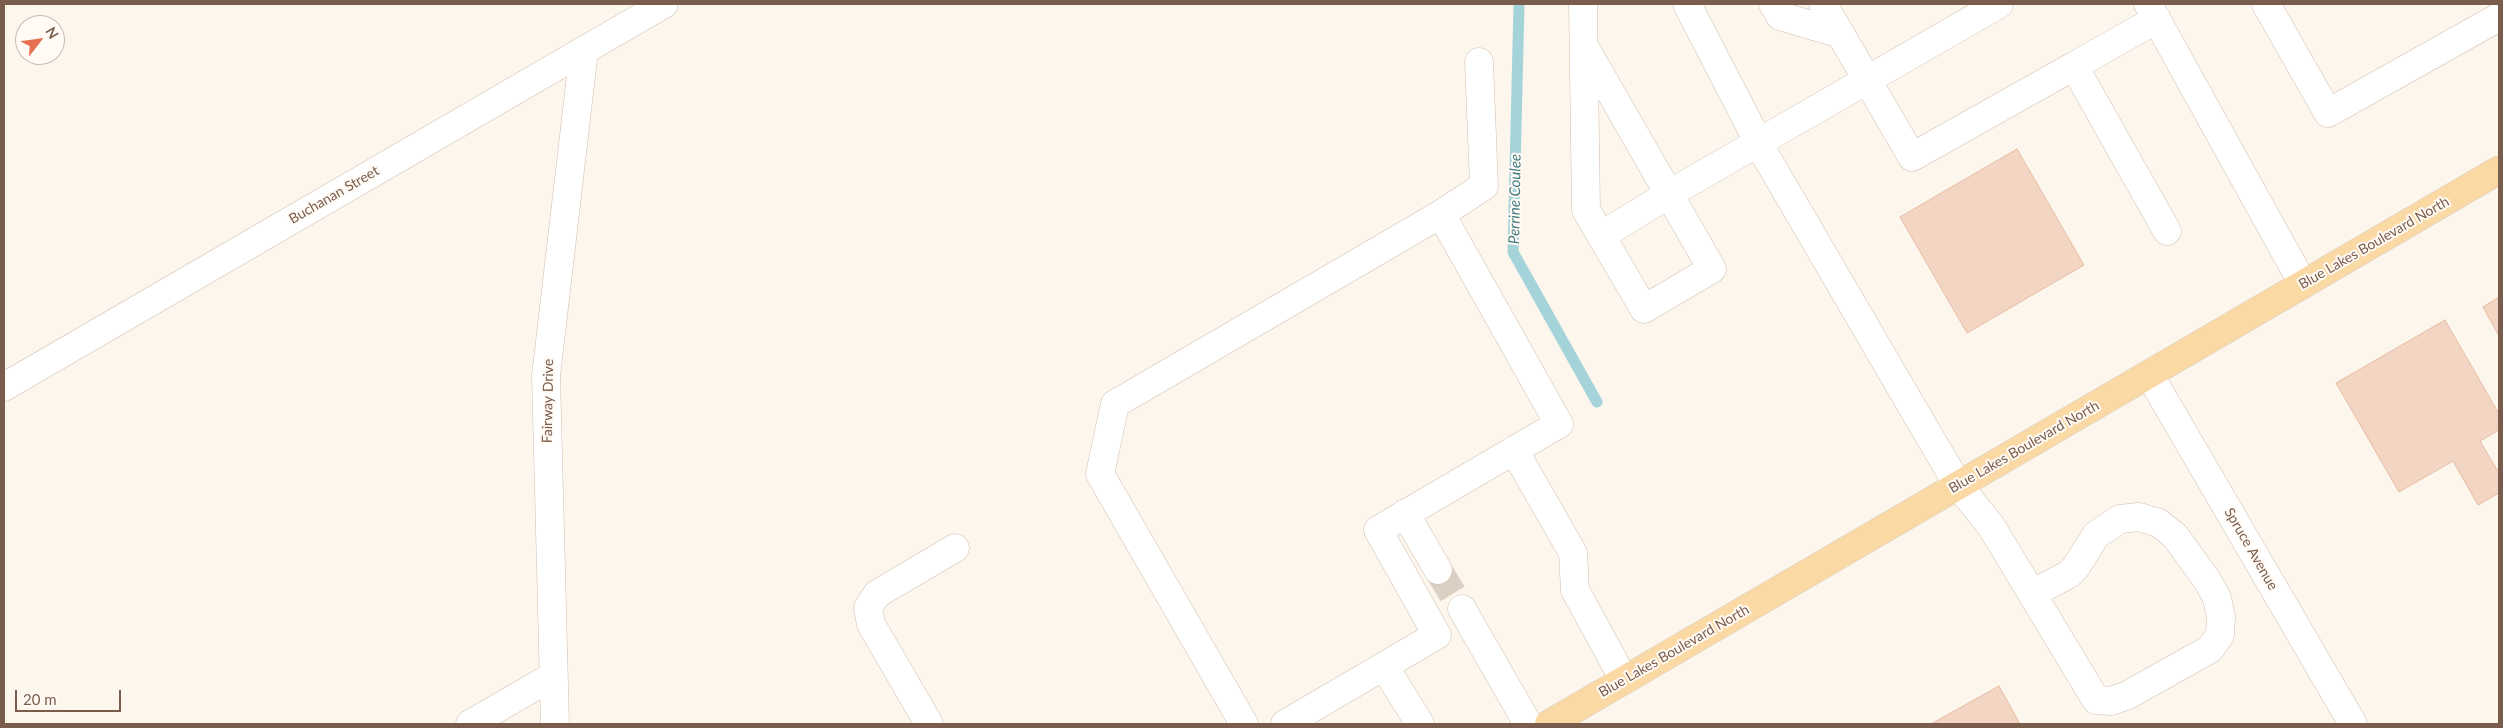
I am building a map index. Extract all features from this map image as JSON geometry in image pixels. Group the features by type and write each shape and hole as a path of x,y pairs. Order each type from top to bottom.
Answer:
{"main road":[{"name":"Blue Lakes Boulevard North","path":"1549,724 2499,170"}],"street":[{"name":"Buchanan Street","path":"4,387 664,4"},
{"path":"1583,4 1586,210 1644,309 1712,269 1584,45"},
{"path":"1687,4 1758,141 1958,485 1991,526 2032,594 2096,700 2111,701 2128,696 2210,649 2220,634 2222,617 2217,598 2207,580 2175,536 2159,523 2139,517 2120,518 2096,535 2076,567 2069,574 2032,594"},
{"path":"1773,4 1780,16 1840,34"},
{"path":"1823,4 1912,157 2074,66 2153,12 2303,284"},
{"path":"1601,236 1758,141 1999,4"},
{"path":"2266,4 2328,113 2499,16"},
{"name":"Fairway Drive","path":"555,724 546,376 584,50"},
{"path":"1244,724 1100,474 1115,404 1441,214 1484,186 1479,62"},
{"path":"2074,66 2166,231"},
{"path":"1437,635 1378,530 1559,424 1441,214"},
{"name":"Spruce Avenue","path":"2150,374 2353,724"},
{"path":"1514,450 1573,553 1575,590 1624,680"},
{"path":"1405,513 1438,570"},
{"path":"929,724 871,624 868,608 877,594 955,548"},
{"path":"1462,609 1528,724"},
{"path":"1285,724 1437,635 1484,646"},
{"path":"1384,666 1420,724"},
{"path":"470,724 553,676"}],"building":[{"path":"2017,149 2084,265 1967,333 1900,217"},
{"path":"2499,297 2499,336 2483,307"},
{"path":"2445,320 2499,414 2499,430 2480,441 2499,473 2499,493 2478,505 2453,461 2399,492 2336,383"},
{"path":"1999,686 2020,724 1931,724"}],"waterway":[{"name":"Perrine Coulee","path":"1519,4 1513,252 1597,402"}],"tunnel":[{"path":"1438,570 1462,609"}]}
